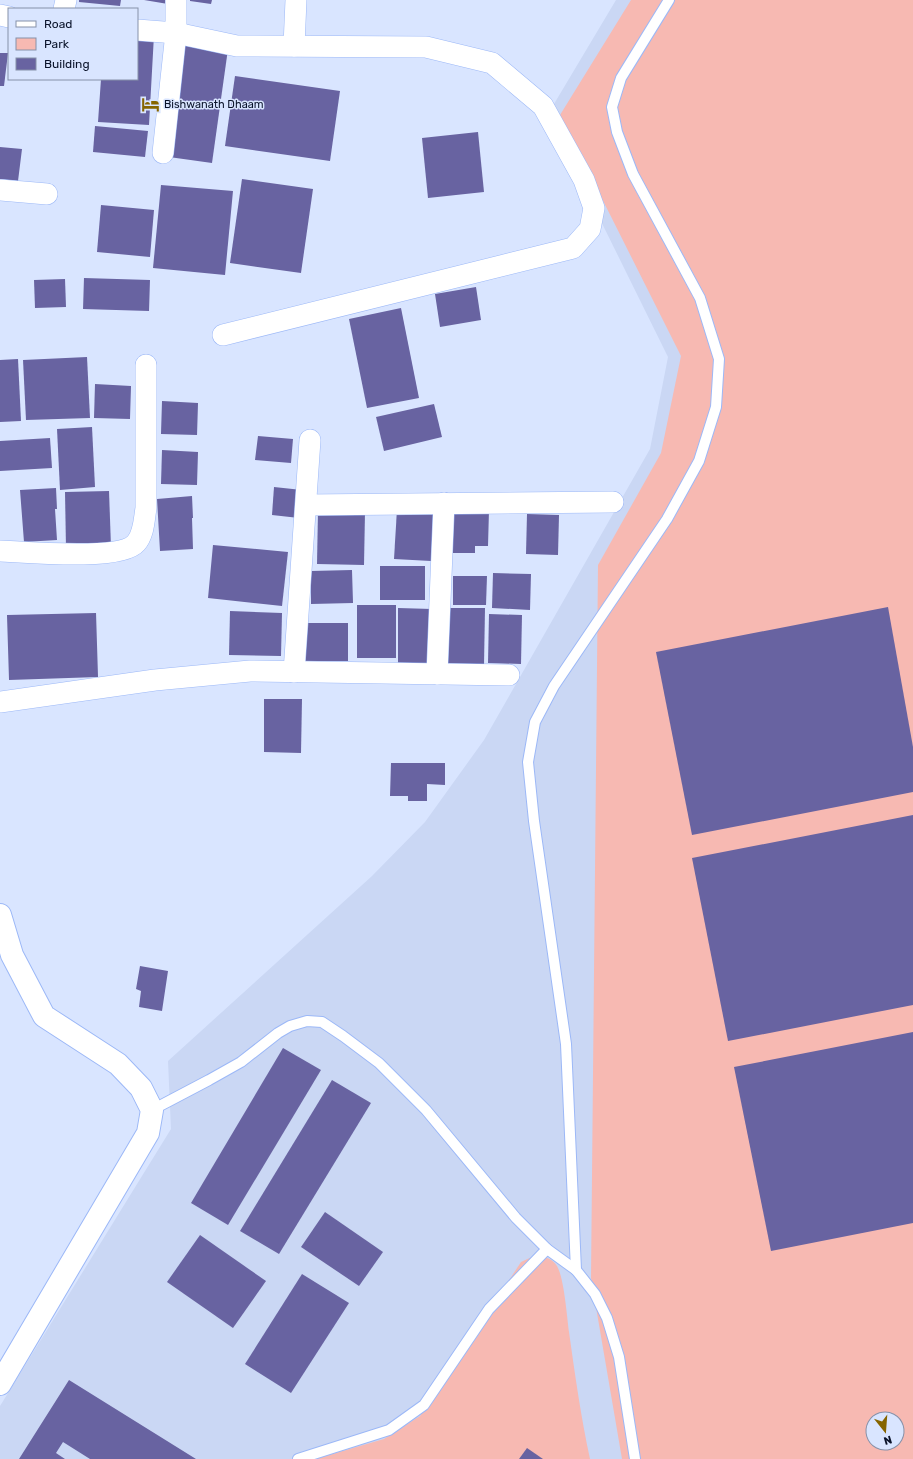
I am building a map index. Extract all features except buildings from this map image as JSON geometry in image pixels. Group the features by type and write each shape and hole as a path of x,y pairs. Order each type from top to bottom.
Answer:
{"street":[{"path":"163,153 176,33 176,0"},
{"path":"294,46 296,0"},
{"path":"138,30 176,33 237,46 426,47 492,63 543,106 584,180 594,208 590,229 573,248 223,335"},
{"path":"0,190 47,194"},
{"path":"0,551 86,555 124,550 136,544 143,530 146,508 146,365"},
{"path":"294,672 310,440"},
{"path":"306,505 613,502"},
{"path":"437,674 444,503"},
{"path":"0,702 155,680 250,671 509,674"},
{"path":"0,915 6,957 44,1016 118,1064 141,1088 152,1110 148,1133 0,1384"}],"lane":[{"path":"576,1270 566,1044 536,836 528,762 535,722 544,704 554,686 667,519 699,461 716,407 719,358 700,298 633,174 617,132 612,107 622,78 669,0"},
{"path":"152,1110 241,1062 278,1033 290,1026 307,1021 322,1022 344,1036 379,1063 420,1105 516,1218 547,1249 576,1270 595,1294 607,1318 619,1357 635,1459"},
{"path":"298,1459 389,1430 424,1405 489,1310 547,1249"}],"shaded area":[{"path":"616,0 913,0 913,1459 0,1459 0,1406 171,1129 168,1061 372,876 425,822 484,740 650,449 668,357 548,114"}],"green space":[{"path":"631,0 913,0 913,1459 622,1459 591,1278 598,565 661,453 681,356 560,115"},
{"path":"536,1255 553,1261 557,1266 562,1279 578,1396 590,1459 315,1459 384,1439 420,1416 521,1262"}],"place":[{"name":"Bishwanath Dhaam","path":"151,104"}]}
